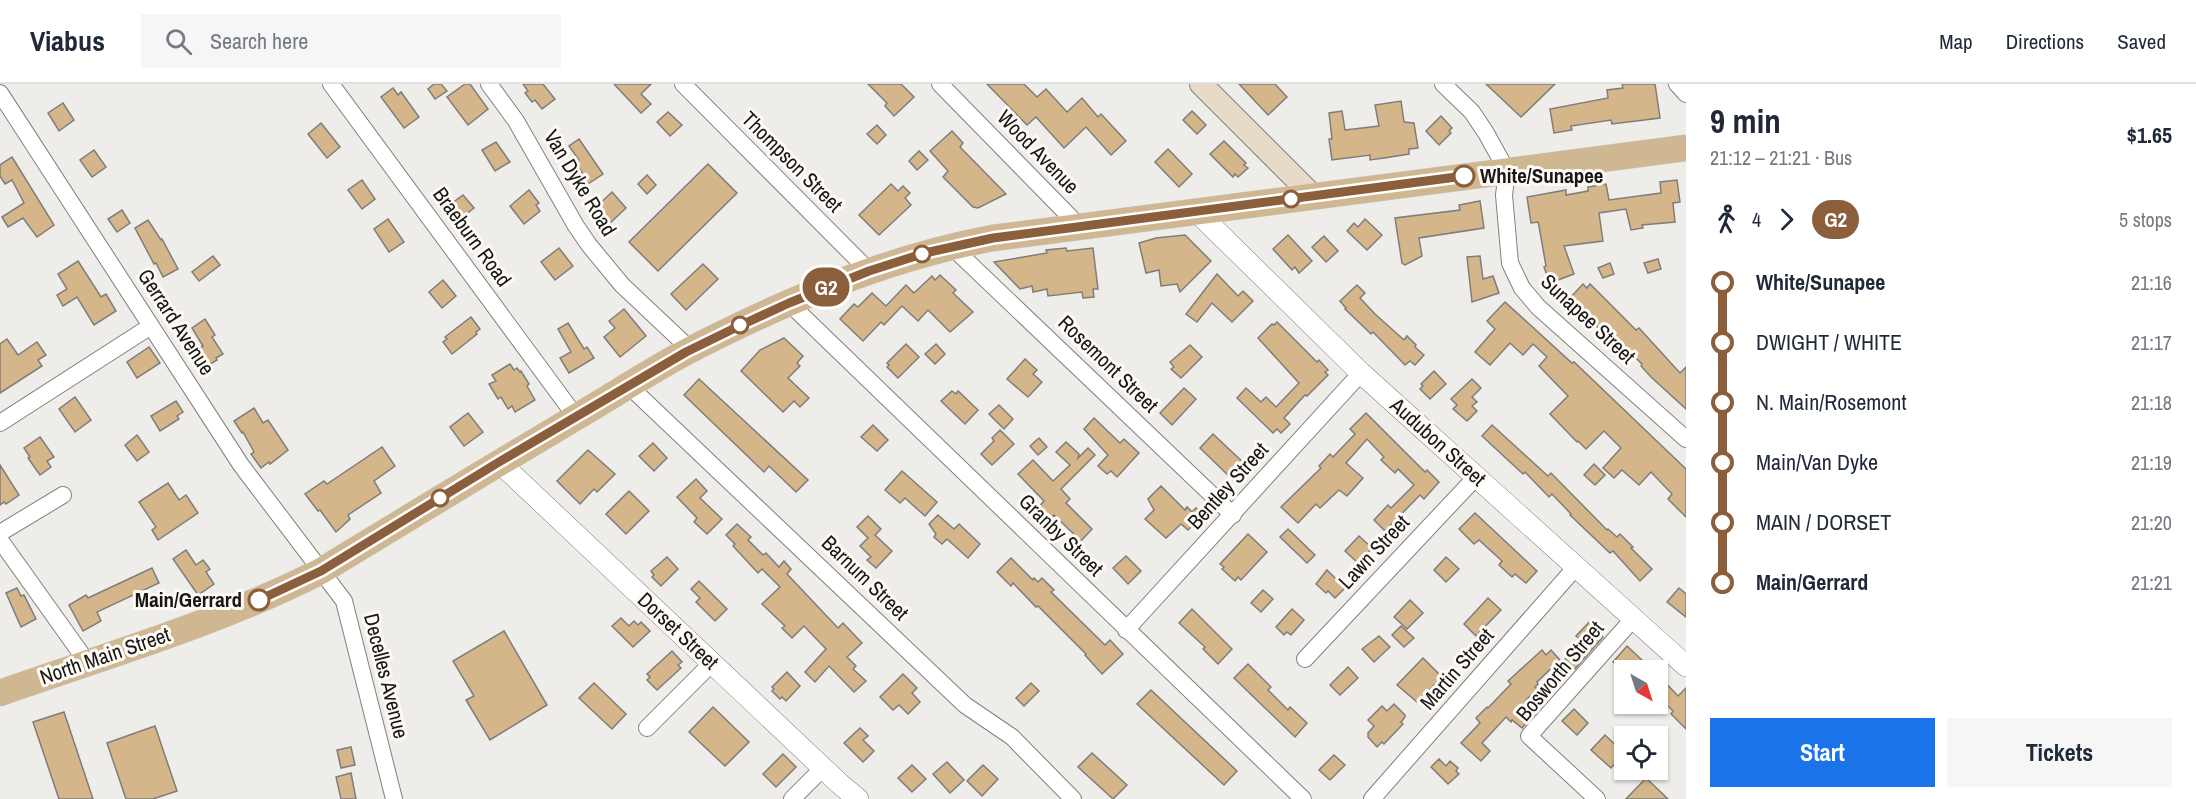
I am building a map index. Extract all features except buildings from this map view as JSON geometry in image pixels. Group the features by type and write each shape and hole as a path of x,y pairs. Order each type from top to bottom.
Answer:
{"main road":[{"path":"1201,84 1313,196"},
{"name":"North Main Street","path":"0,693 233,612 321,571 499,462 691,350 789,303 869,271 951,246 993,238 1686,148"}],"street":[{"name":"Braeburn Road","path":"330,84 576,417"},
{"name":"Van Dyke Road","path":"489,84 516,121 589,245 622,285 691,350"},
{"name":"Thompson Street","path":"683,84 869,271"},
{"name":"Wood Avenue","path":"940,84 1079,226"},
{"path":"1443,84 1472,112 1507,171"},
{"path":"1677,84 1686,94"},
{"name":"Gerrard Avenue","path":"0,93 241,465 321,571"},
{"name":"Sunapee Street","path":"1507,171 1504,195 1510,262 1522,288 1538,307 1686,439"},
{"name":"Audubon Street","path":"1196,211 1361,373 1686,666"},
{"name":"Rosemont Street","path":"951,246 1233,515"},
{"name":"Granby Street","path":"789,303 1303,799"},
{"path":"0,423 151,326"},
{"name":"Bentley Street","path":"1126,630 1361,373"},
{"name":"Barnum Street","path":"629,386 965,705 1012,737 1072,799"},
{"name":"Dorset Street","path":"499,462 858,799"},
{"name":"Lawn Street","path":"1305,659 1476,477"},
{"path":"0,534 63,495"},
{"path":"0,540 87,662"},
{"name":"Martin Street","path":"1372,799 1575,568"},
{"name":"Decelles Avenue","path":"321,571 344,601 394,799"},
{"name":"Bosworth Street","path":"1597,799 1529,736 1633,619"},
{"path":"647,728 712,663"},
{"path":"792,799 823,768"}],"bus line":[{"name":"G2","path":"259,600 321,571 499,462 686,352 754,318 869,271 955,245 993,238 1464,176"}],"place":[{"name":"White/Sunapee","path":"1464,176"},
{"name":"Main/Gerrard","path":"259,600"}]}
